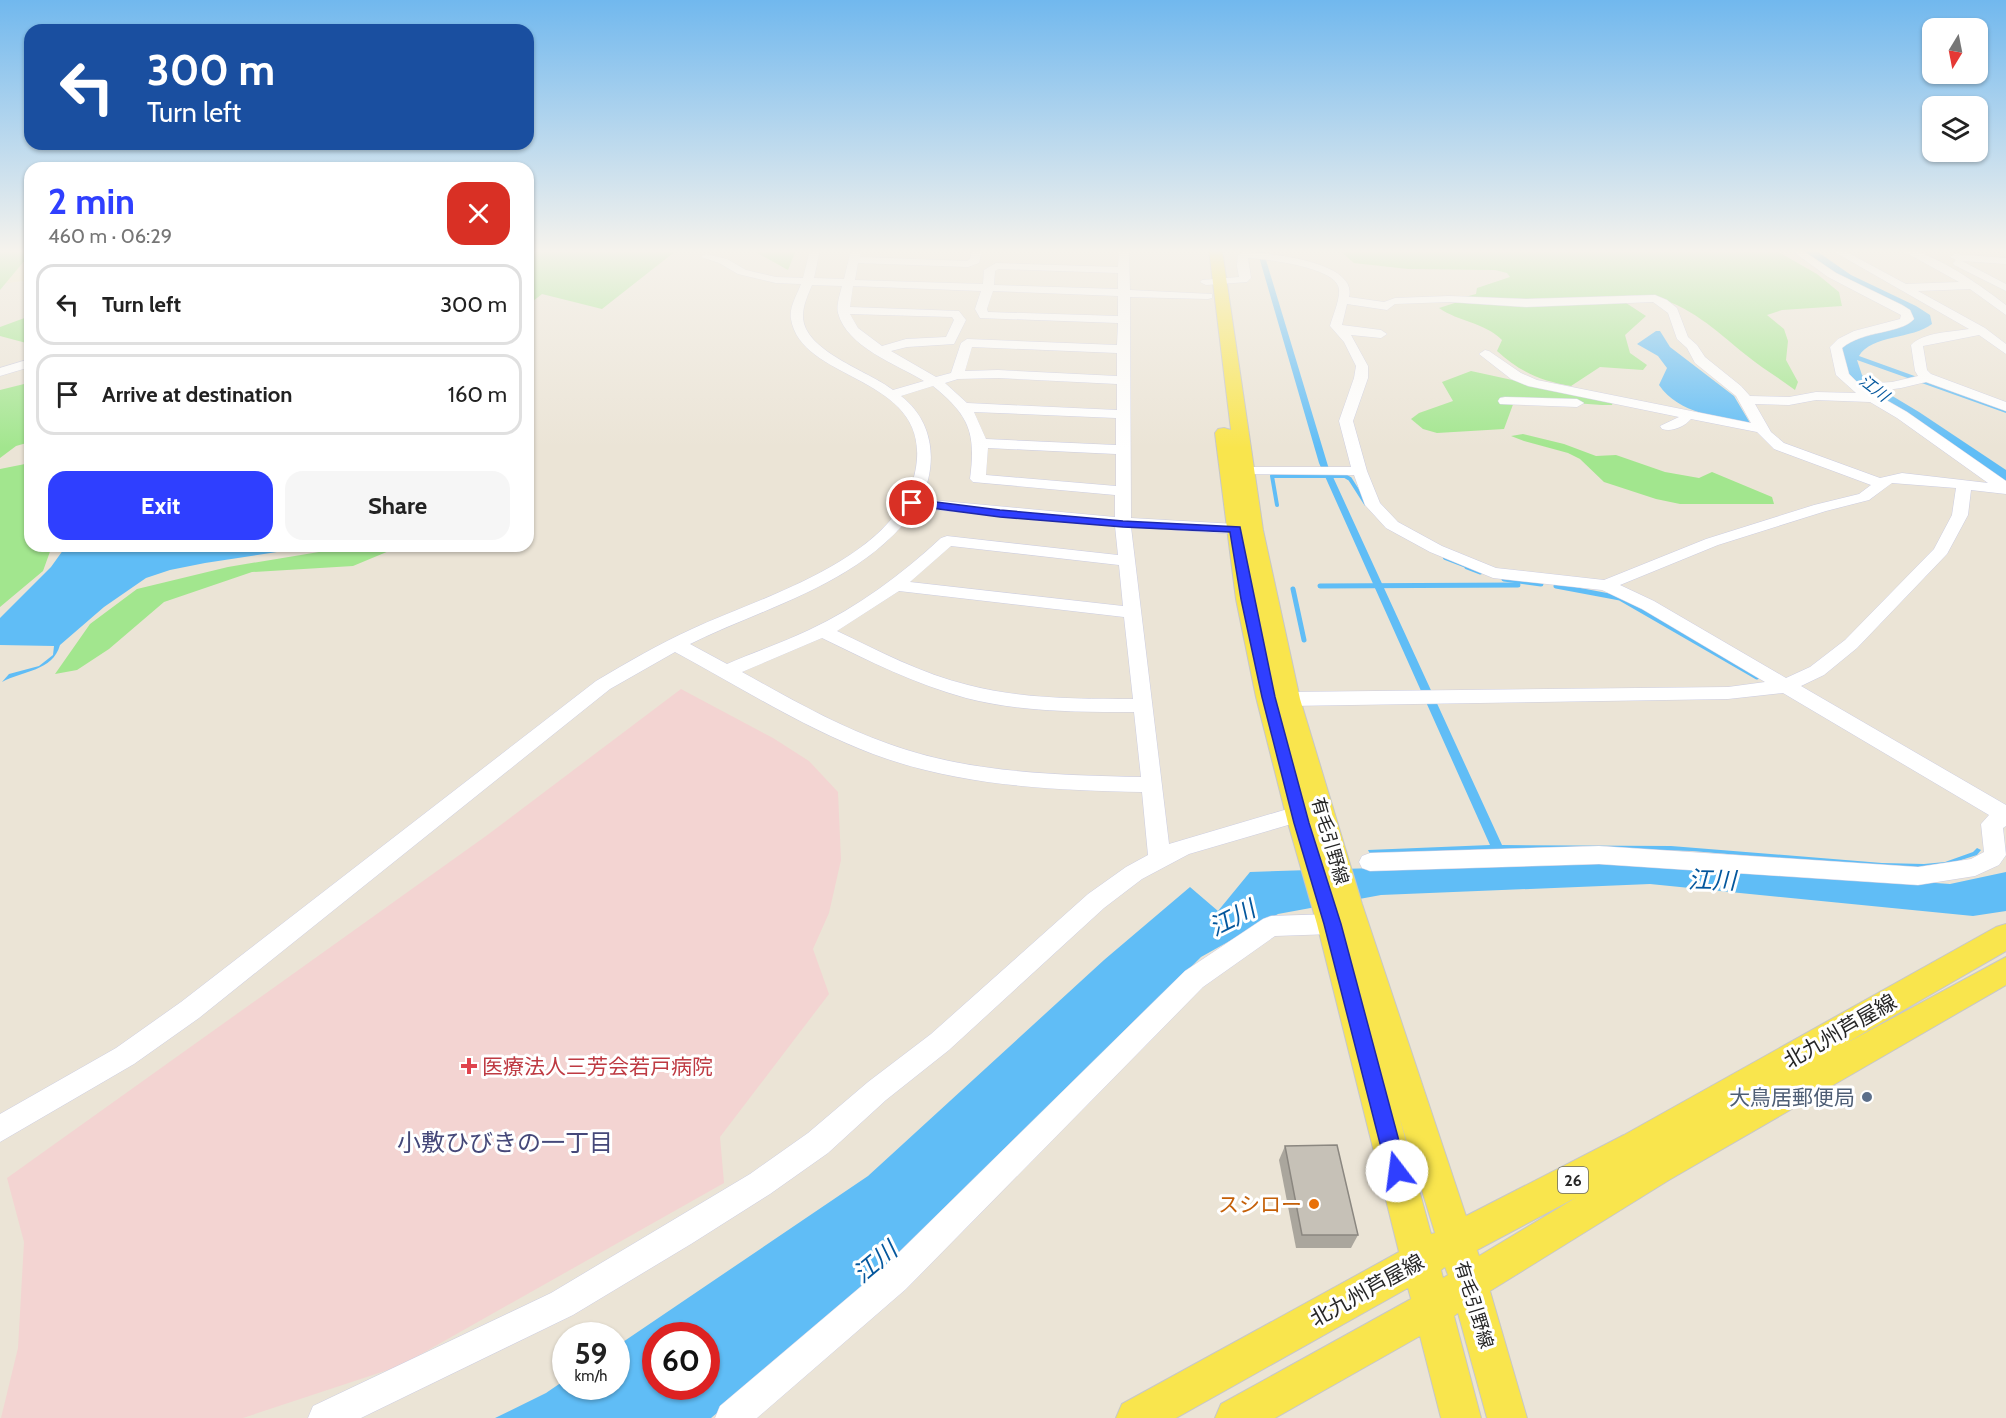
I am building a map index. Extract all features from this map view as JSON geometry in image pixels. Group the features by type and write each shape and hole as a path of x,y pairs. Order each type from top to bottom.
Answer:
{"main road":[{"name":"有毛引野線","path":"1215,316 1244,530 1288,699 1311,816 1431,1309 1461,1418"},
{"name":"有毛引野線","path":"1217,316 1246,471 1244,530 1247,599 1268,697 1311,816"},
{"name":"有毛引野線","path":"1336,912 1469,1283 1507,1418"},
{"name":"北九州芦屋線","path":"1136,1418 1454,1242 1636,1147 2006,936"},
{"name":"北九州芦屋線","path":"1235,1418 1431,1309 1469,1283 1657,1168 2006,970"}],"street":[{"path":"0,1129 125,1056 190,1010 603,685 675,644 815,584 856,559 891,529 912,503 921,477 925,456 922,432 911,413 893,394 876,381 823,354 809,342 797,316"},
{"path":"847,316 855,331 881,350 936,381 964,407 975,425 981,443 978,478 1123,491"},
{"path":"881,350 906,343 950,341 960,320 957,316"},
{"path":"1017,316 1124,320"},
{"path":"1124,316 1123,524 1160,860"},
{"path":"1338,316 1336,326 1350,341 1362,366 1346,421 1372,505 1392,525 1436,549 1492,573 1606,585 1648,605 2006,815 1992,824 1995,855 1991,859 1975,867 1918,876 1599,855 1370,862"},
{"path":"1676,316 1683,339 1695,347 1699,359 1740,392 1761,429 1770,440 1779,446 1880,483"},
{"path":"1907,316 1908,319 1904,322 1858,334 1836,347 1843,375 1856,388 1874,393 2006,488"},
{"path":"1954,316 1981,331 2006,350"},
{"path":"1340,330 1381,334"},
{"path":"1919,380 1921,371 1917,345 1924,341 1981,331"},
{"path":"957,375 967,343 1124,349"},
{"path":"1485,354 1528,382 1761,429"},
{"path":"0,372 24,365"},
{"path":"893,394 957,375 998,374 1124,380"},
{"path":"1745,400 1789,401 1816,396 1874,393 1919,380 2006,406"},
{"path":"1919,380 2006,416"},
{"path":"1505,401 1564,402 1610,407 1670,421 1685,413"},
{"path":"964,407 1123,414"},
{"path":"1667,426 1684,420 1685,413"},
{"path":"981,443 1123,450"},
{"path":"1246,471 1360,471"},
{"path":"1606,585 1712,542 1820,508 1864,497 1875,491 1880,483 1888,478 2006,488"},
{"path":"1288,699 1728,693 1784,686 1816,671 1851,644 1941,551 1960,515 1964,485"},
{"path":"912,503 1123,524 1244,530"},
{"path":"726,671 823,631 897,586 947,541 1127,561"},
{"path":"897,586 1132,612"},
{"path":"823,631 890,664 944,685 983,695 1080,705 1143,706"},
{"path":"675,644 843,733 925,763 1012,778 1073,783 1152,785"},
{"path":"325,1418 562,1304 681,1234 760,1184 818,1143 877,1091 939,1042 1096,900 1134,873 1182,847 1311,816"},
{"path":"732,1418 895,1278 1194,980 1271,926 1336,912"}],"shaded area":[{"name":"医療法人三芳会若戸病院","path":"681,689 773,738 809,761 838,792 841,860 829,913 813,949 829,994 720,1137 724,1183 400,1366 243,1418 1,1418 18,1348 24,1242 7,1178 486,836"}],"green space":[{"path":"1455,316 1646,316 1625,335 1630,353 1647,365 1643,370 1600,367 1571,386 1540,378 1514,365 1497,351 1502,340 1479,326"},
{"path":"1697,316 1768,316 1784,329 1788,341 1786,360 1798,382 1795,390 1752,360"},
{"path":"24,318 24,342 0,336 0,327"},
{"path":"1471,371 1613,402 1612,405 1602,405 1515,399 1504,429 1437,433 1423,429 1411,419 1419,413 1453,401 1442,382"},
{"path":"24,384 24,444 16,446 0,458 0,390"},
{"path":"1523,434 1564,444 1596,456 1616,455 1665,472 1699,478 1712,472 1772,497 1774,504 1680,504 1656,499 1604,482 1580,459 1568,453 1511,436"},
{"path":"24,464 24,552 50,552 43,571 0,607 0,469"},
{"path":"319,552 387,552 353,566 252,572 164,602 109,649 77,670 55,674 90,624 137,589 228,567"}],"water":[{"name":"江川","path":"1276,316 1283,316 1328,466 1502,845 1671,846 1882,863 1924,864 1945,862 1973,852 1977,848 1981,850 1977,855 1958,861 1923,868 1881,867 1692,851 1554,847 1502,849 1619,861 1950,884 2006,872 2006,911 1973,916 1650,884 1381,895 1278,914 1201,957 872,1286 711,1418 495,1418 552,1389 552,1400 630,1400 630,1337 642,1329 642,1400 720,1400 720,1322 652,1322 868,1176 1104,960 1190,887 1218,911 1250,872 1503,864 1496,849 1370,854 1368,850 1490,845 1319,463"},
{"name":"江川","path":"1905,316 1930,316 1932,324 1924,329 1873,344 1859,356 2006,409 2006,413 1857,360 1862,375 1869,382 2006,470 2006,485 1865,392 1846,372 1841,348 1860,336 1912,320"},
{"path":"1656,331 1660,331 1670,347 1734,396 1750,423 1700,413 1667,395 1659,385 1667,368 1658,356 1637,344"},
{"path":"62,552 277,552 205,563 170,570 146,578 104,607 60,645 51,660 36,669 2,682 9,674 39,666 53,655 54,646 0,645 0,618 51,567"}],"building":[{"name":"スシロー","path":"1337,1145 1358,1235 1302,1235 1285,1146"}],"waterway":[{"path":"1277,505 1272,476 1345,476 1350,479 1366,504"},
{"path":"1445,558 1471,568"},
{"path":"1467,567 1480,572"},
{"path":"1504,579 1541,584"},
{"path":"1320,586 1518,585"},
{"path":"1556,586 1620,598 1757,677"},
{"path":"1293,589 1304,640"}],"place":[{"name":"医療法人三芳会若戸病院","path":"469,1066"},
{"name":"大鳥居郵便局","path":"1867,1097"},
{"name":"スシロー","path":"1314,1204"}],"district":[{"name":"小敷ひびきの一丁目","path":"505,1142"}],"route":[{"path":"912,503 1123,524 1236,529 1247,599 1268,697 1301,823 1332,924 1397,1171"}]}
